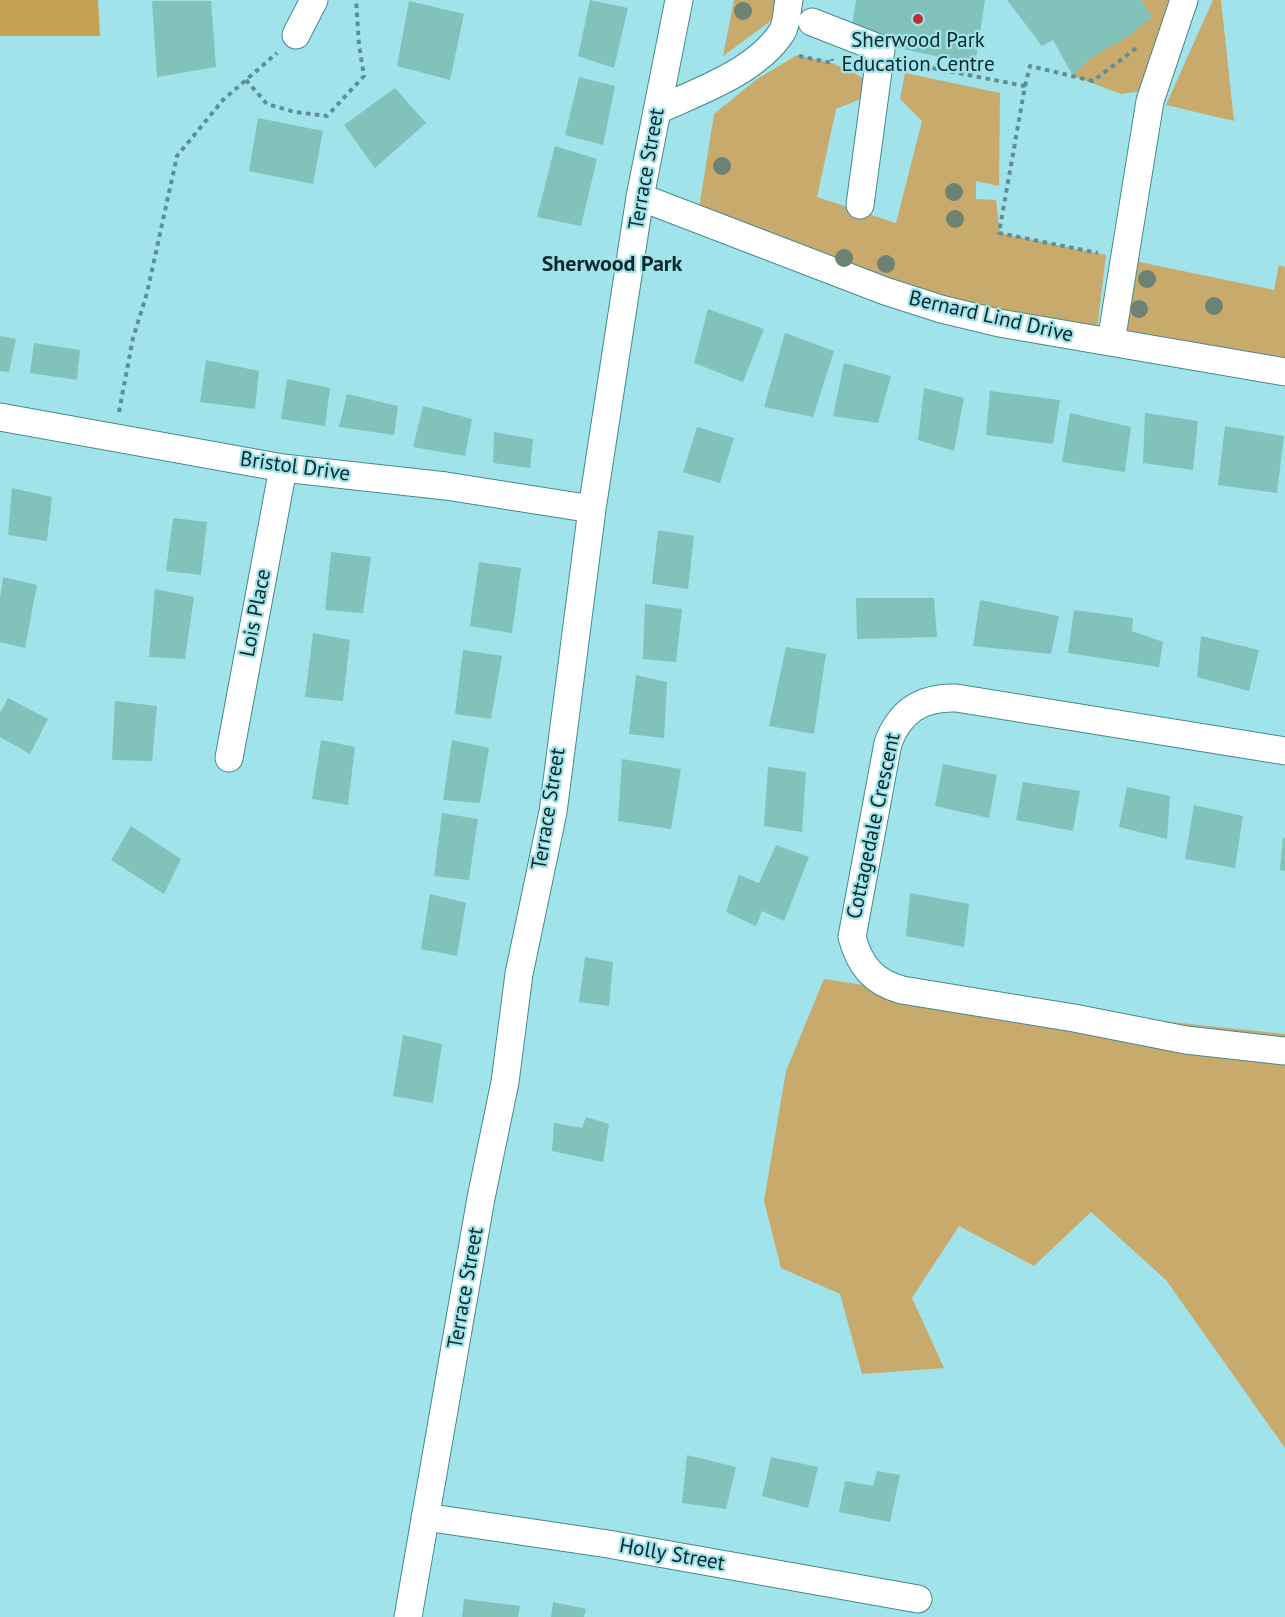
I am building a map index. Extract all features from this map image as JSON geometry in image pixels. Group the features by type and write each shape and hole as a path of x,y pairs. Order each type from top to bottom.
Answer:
{"street":[{"path":"296,36 314,0"},
{"name":"Terrace Street","path":"408,1617 481,1198 505,1082 519,974 553,812 592,509 640,197 679,0"},
{"path":"783,30 789,0"},
{"path":"1111,342 1150,101 1184,0"},
{"path":"658,110 716,83 760,56 783,30 815,11 881,50 860,205"},
{"name":"Bernard Lind Drive","path":"640,197 885,291 941,309 999,323 1285,372"},
{"name":"Bristol Drive","path":"0,417 283,468 446,486 592,509"},
{"name":"Lois Place","path":"229,758 283,468"},
{"name":"Cottagedale Crescent","path":"1285,751 956,698 936,699 916,705 900,718 888,743 852,937 861,960 876,980 902,990 1074,1018 1186,1040 1285,1051"},
{"name":"Holly Street","path":"425,1517 619,1546 918,1599"}],"path":[{"path":"246,80 267,104 295,112 327,116 364,76 358,45 356,0"},
{"path":"115,436 133,338 147,293 177,156 223,100 296,36"},
{"path":"1106,255 999,233 1030,66 1093,81 1140,46"},
{"path":"880,58 1025,86"}],"shaded area":[{"path":"0,0 98,0 100,36 0,36"},
{"path":"734,0 779,0 776,17 723,56"},
{"path":"1141,0 1173,0 1142,91 1121,94 1073,76 1089,59 1152,17"},
{"path":"1213,0 1221,0 1234,121 1166,105"},
{"path":"797,55 832,63 864,78 863,98 836,109 817,197 896,223 922,121 900,99 905,73 1000,93 999,186 976,181 976,199 996,200 1000,233 1106,255 1097,330 1063,334 697,221 714,114 757,79"},
{"path":"1125,259 1274,290 1279,265 1285,267 1285,371 1111,342"},
{"path":"824,979 961,1000 1285,1034 1285,1448 1166,1280 1091,1212 1034,1266 959,1226 912,1298 944,1368 862,1374 840,1294 781,1268 764,1201 786,1071"}],"building":[{"path":"590,0 628,8 614,68 578,56"},
{"name":"Sherwood Park Education Centre","path":"856,0 985,0 975,65 850,37"},
{"name":"Sherwood Park Education Centre","path":"1007,0 1141,0 1152,17 1130,35 1089,59 1073,76 1053,40 1042,46"},
{"path":"152,1 211,1 216,67 157,77"},
{"path":"409,1 464,14 450,80 397,66"},
{"path":"579,77 615,86 603,145 565,135"},
{"path":"395,88 426,123 375,168 344,125"},
{"path":"258,118 323,131 313,184 249,171"},
{"path":"555,146 597,159 581,226 537,217"},
{"path":"708,309 764,329 743,382 694,363"},
{"path":"785,333 834,351 813,417 764,407"},
{"path":"0,336 16,339 9,372 0,371"},
{"path":"34,343 80,350 77,380 30,373"},
{"path":"206,360 259,371 255,409 200,402"},
{"path":"844,363 891,376 878,423 833,416"},
{"path":"287,379 330,388 325,426 281,419"},
{"path":"924,388 964,398 954,451 918,440"},
{"path":"990,391 1060,400 1053,444 986,435"},
{"path":"347,394 398,406 394,435 339,427"},
{"path":"423,406 472,419 465,456 413,447"},
{"path":"1070,413 1131,427 1125,472 1062,462"},
{"path":"1145,413 1198,421 1193,470 1143,463"},
{"path":"1225,426 1284,436 1277,493 1218,485"},
{"path":"697,427 734,438 720,483 683,472"},
{"path":"494,432 533,439 530,468 493,463"},
{"path":"12,488 52,497 47,541 8,535"},
{"path":"173,518 207,522 201,575 166,571"},
{"path":"658,530 694,536 688,589 652,584"},
{"path":"331,552 371,557 363,613 325,610"},
{"path":"479,562 521,568 512,633 470,626"},
{"path":"3,577 37,585 25,648 0,642 0,599"},
{"path":"155,589 194,597 185,659 149,657"},
{"path":"856,598 934,598 937,637 857,639"},
{"path":"980,600 1059,616 1051,654 973,646"},
{"path":"645,604 682,609 676,662 643,659"},
{"path":"1074,610 1133,618 1132,631 1163,642 1159,667 1068,653"},
{"path":"313,633 350,640 343,701 305,697"},
{"path":"1201,636 1259,650 1249,691 1197,677"},
{"path":"786,647 826,654 814,734 769,726"},
{"path":"463,650 502,656 491,719 455,714"},
{"path":"636,675 667,682 664,738 629,734"},
{"path":"8,698 48,719 30,754 0,737 0,713"},
{"path":"115,701 157,706 152,761 112,760"},
{"path":"321,740 355,747 348,805 312,799"},
{"path":"452,740 489,748 480,803 443,800"},
{"path":"622,759 681,769 671,829 618,821"},
{"path":"943,764 997,775 989,818 935,806"},
{"path":"768,767 806,772 802,832 764,826"},
{"path":"1023,782 1080,791 1073,831 1016,820"},
{"path":"1127,787 1170,796 1167,839 1119,827"},
{"path":"1194,805 1243,816 1235,868 1185,859"},
{"path":"442,813 478,819 469,880 434,876"},
{"path":"131,826 181,859 164,894 111,860"},
{"path":"1283,838 1285,838 1285,871 1280,870"},
{"path":"776,845 809,857 784,921 762,911 756,926 726,912 739,875 759,883"},
{"path":"910,893 969,904 964,947 906,936"},
{"path":"430,894 466,903 457,956 421,949"},
{"path":"585,957 613,962 609,1006 579,1002"},
{"path":"403,1035 442,1044 433,1103 393,1096"},
{"path":"586,1117 609,1124 603,1162 552,1151 554,1123 582,1128"},
{"path":"687,1455 736,1467 726,1509 682,1503"},
{"path":"771,1457 818,1467 808,1508 762,1496"},
{"path":"877,1471 900,1475 890,1522 839,1512 845,1481 873,1486"},
{"path":"464,1599 520,1606 518,1617 462,1617"},
{"path":"553,1602 586,1609 584,1617 551,1617"}],"place":[{"name":"Sherwood Park Education Centre","path":"918,19"}],"district":[{"name":"Sherwood Park","path":"612,265"}]}
